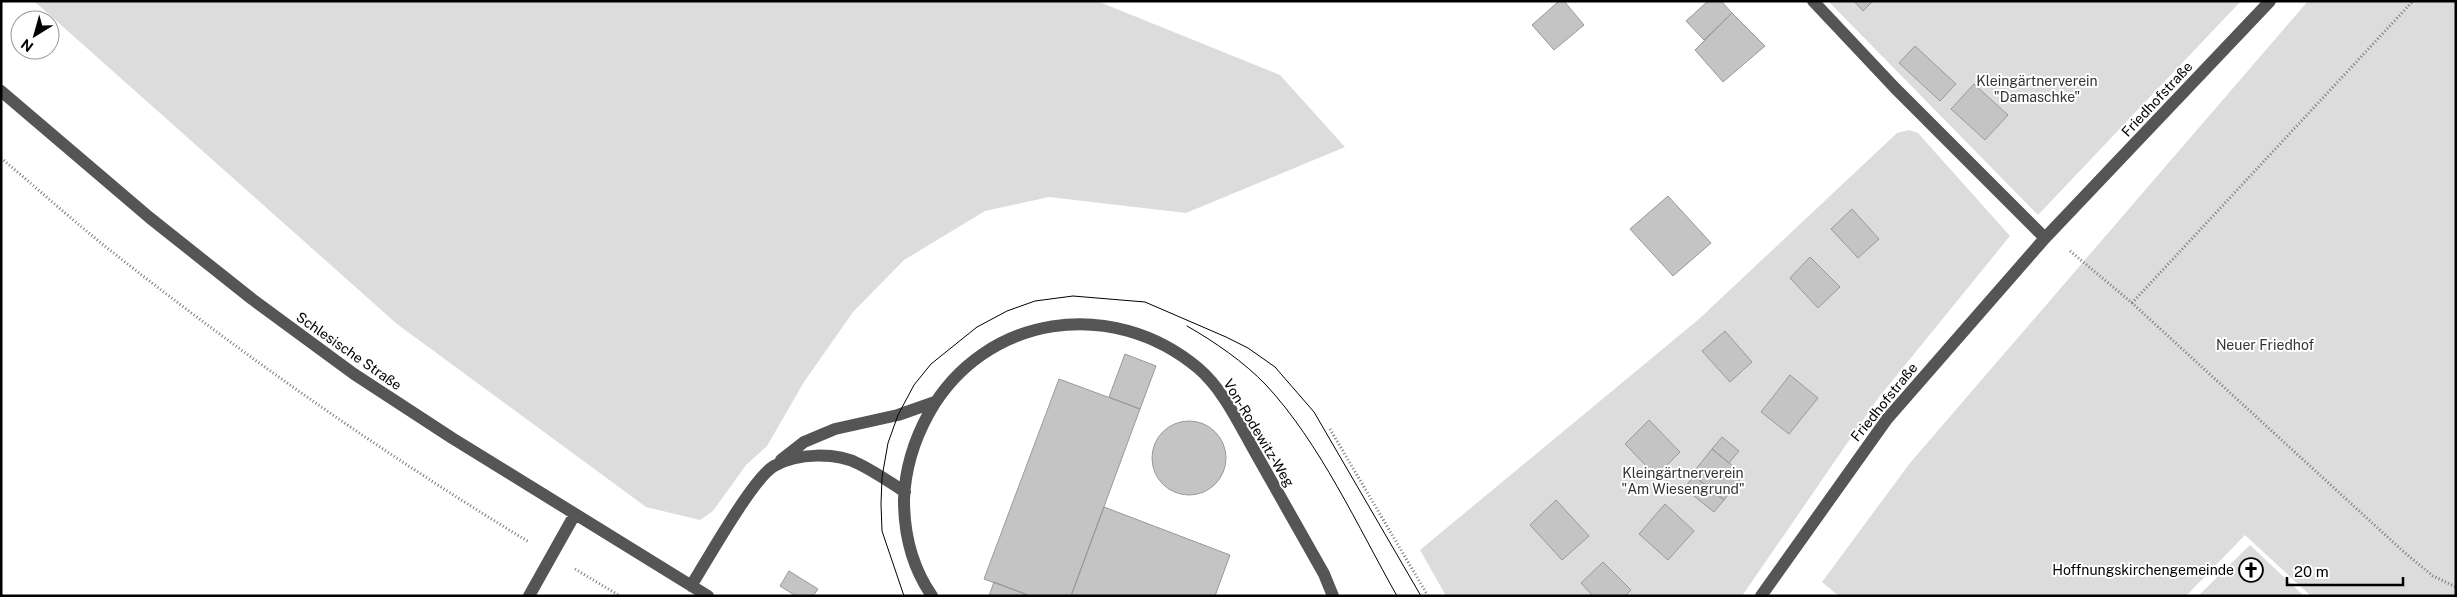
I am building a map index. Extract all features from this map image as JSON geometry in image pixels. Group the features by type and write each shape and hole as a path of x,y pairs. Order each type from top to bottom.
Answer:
{"street":[{"path":"1813,1 1895,88 2046,238"},
{"name":"Friedhofstraße","path":"1761,596 1886,419 2046,238 2270,1"},
{"name":"Schlesische Straße","path":"1,91 150,218 252,299 354,374 452,438 708,596"},
{"name":"Von-Rodewitz-Weg","path":"932,596 918,572 910,552 904,516 904,492 911,456 920,429 935,402 954,379 974,360 994,345 1026,332 1048,326 1102,326 1128,330 1152,338 1178,353 1200,369 1223,397 1324,574 1333,596"},
{"path":"691,586 758,482 804,442 835,429 898,415 935,402"},
{"path":"773,467 811,456 836,458 858,463 904,492"},
{"path":"528,596 575,514"}],"path":[{"path":"2132,303 2414,1"},
{"path":"1,158 110,250 243,352 435,485 620,596"},
{"path":"2046,238 2063,245 2132,303 2404,553 2433,576 2456,587"},
{"path":"1330,429 1428,596"}],"green space":[{"path":"34,1 1097,1 1280,75 1345,147 1186,213 1049,197 985,211 904,260 853,312 804,382 767,446 746,465 713,511 700,520 646,507 397,324 60,24 60,10 44,10"},
{"name":"Kleingärtnerverein \"Damaschke\"","path":"1828,1 2241,1 2038,215"},
{"name":"Neuer Friedhof","path":"2308,1 2456,1 2456,596 2311,596 2245,535 2186,596 1839,596 1822,582 1910,463"},
{"name":"Kleingärtnerverein \"Am Wiesengrund\"","path":"1909,130 1918,133 2010,236 1879,397 1742,596 1446,596 1420,550 1699,319 1897,133"},
{"name":"Hoffnungskirchengemeinde","path":"2250,545 2304,596 2198,596"}],"building":[{"path":"1559,1 1564,1 1584,25 1554,50 1532,25"},
{"path":"1708,1 1721,1 1732,13 1704,40 1686,21"},
{"path":"1854,1 1873,1 1863,11"},
{"path":"1732,13 1765,46 1723,82 1695,50"},
{"path":"1915,46 1956,84 1940,101 1899,63"},
{"path":"1974,84 2008,115 1985,140 1951,109"},
{"path":"1668,196 1711,243 1673,276 1630,229"},
{"path":"1852,209 1879,239 1858,258 1831,229"},
{"path":"1810,257 1840,287 1818,308 1790,278"},
{"path":"1725,331 1752,362 1730,382 1702,351"},
{"path":"1125,354 1156,366 1140,409 1109,397"},
{"path":"1790,375 1818,398 1789,434 1761,412"},
{"path":"1059,379 1140,409 1071,596 1031,596 984,579"},
{"path":"1649,420 1680,452 1656,476 1625,444"},
{"path":"1182,421 1196,421 1210,427 1220,437 1226,451 1224,472 1210,489 1196,495 1182,495 1168,489 1158,479 1152,465 1152,451 1158,437 1168,427"},
{"path":"1722,437 1739,451 1729,463 1712,449"},
{"path":"1712,449 1744,475 1724,500 1692,474"},
{"path":"1694,476 1724,500 1714,512 1684,488"},
{"path":"1556,500 1589,536 1562,560 1530,525"},
{"path":"1665,504 1694,531 1668,560 1639,534"},
{"path":"1104,507 1230,555 1215,596 1071,596"},
{"path":"1603,562 1631,590 1625,596 1593,596 1581,583"},
{"path":"789,571 818,589 813,596 796,596 780,586"},
{"path":"994,582 1025,594 1024,596 989,596"}],"tram line":[{"path":"904,596 882,531 882,477 888,443 898,415 914,385 931,364 977,327 1007,311 1035,301 1073,296 1145,302 1226,337 1248,348 1275,367 1314,412 1421,596"},
{"path":"1187,326 1239,360 1266,385 1286,408 1337,486 1397,596"}],"place":[{"name":"Hoffnungskirchengemeinde","path":"2251,570"}]}
